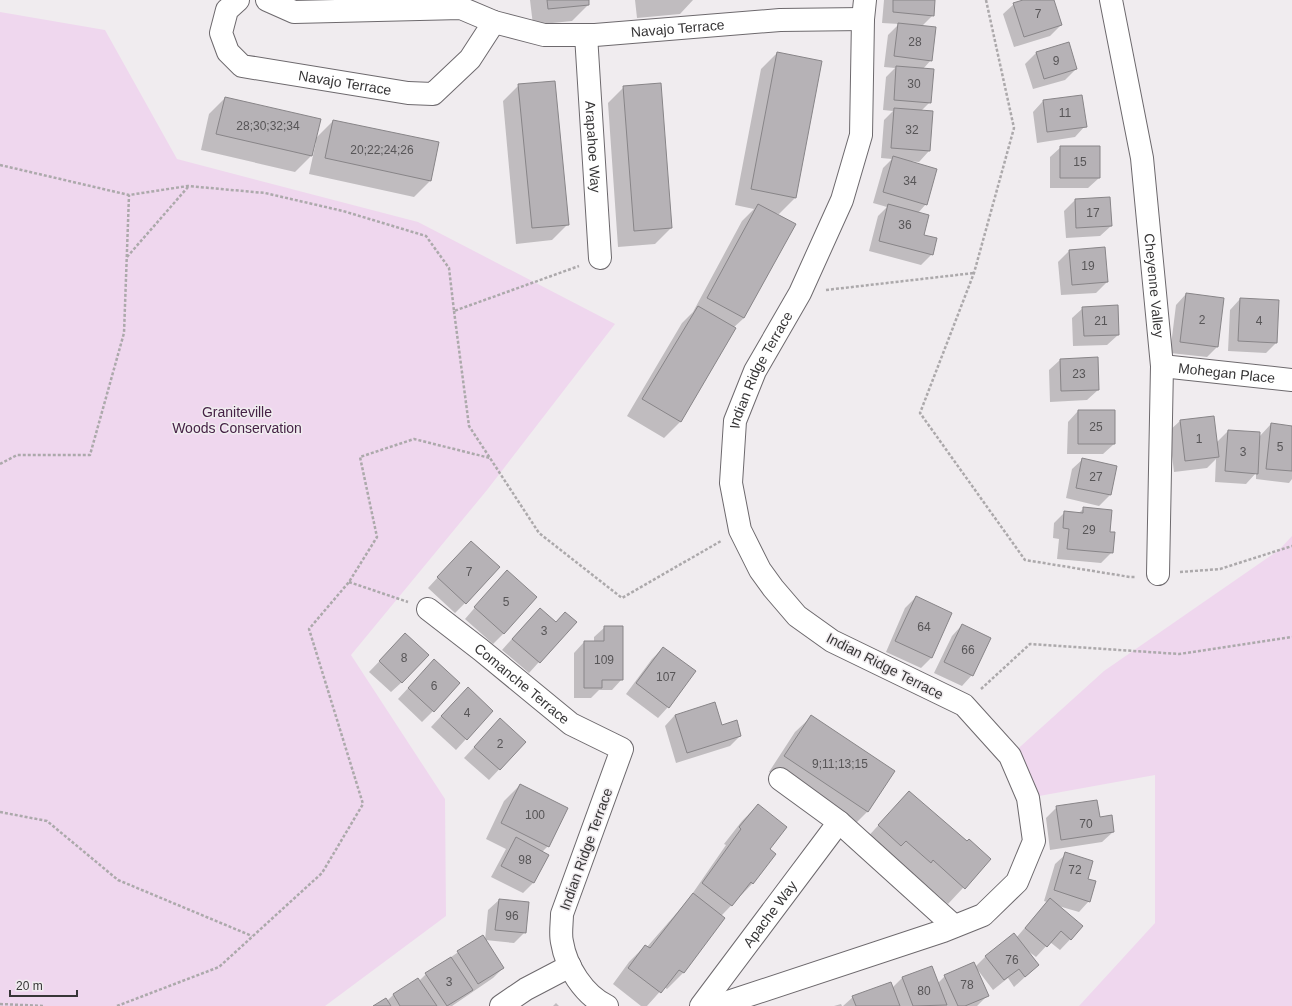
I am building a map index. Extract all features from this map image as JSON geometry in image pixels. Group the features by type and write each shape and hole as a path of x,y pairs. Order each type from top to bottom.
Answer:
{"street":[{"name":"Navajo Terrace","path":"238,0 227,10 221,33 228,52 242,66 408,93 433,94 470,59 494,22"},
{"name":"Navajo Terrace","path":"266,0 294,12 461,8 494,22 544,35 586,36 780,20 864,9"},
{"name":"Cheyenne Valley","path":"1111,0 1142,158 1162,366 1158,574"},
{"name":"Indian Ridge Terrace","path":"716,1006 983,915 1017,882 1034,840 1028,798 1010,756 964,705 832,641 797,616 760,570 740,530 731,483 735,421 755,371 800,293 842,200 861,135 864,9"},
{"name":"Arapahoe Way","path":"586,36 600,258"},
{"name":"Mohegan Place","path":"1162,366 1292,380"},
{"name":"Comanche Terrace","path":"428,609 481,650 571,724 622,749"},
{"name":"Indian Ridge Terrace","path":"607,1006 585,990 570,966 561,942 562,914 622,749"},
{"path":"780,779 839,822 954,926"},
{"name":"Apache Way","path":"700,1006 839,822"},
{"path":"501,1006 526,989 570,966"}],"path":[{"path":"986,0 1014,128 974,273 920,412 1025,560 1130,577 1220,569 1292,546"},
{"path":"0,166 129,195 188,186 265,193 343,211 426,236 449,268 469,426 539,533 622,598 740,530"},
{"path":"127,257 188,186"},
{"path":"0,464 17,455 90,455 124,333 129,195"},
{"path":"454,310 600,258"},
{"path":"800,293 974,273"},
{"path":"117,1006 219,967 322,873 363,804 309,629 349,582 377,537 360,458 414,439 490,458"},
{"path":"349,582 428,609"},
{"path":"964,705 1030,644 1179,654 1292,637"},
{"path":"0,812 47,821 118,880 252,936"},
{"path":"0,1004 45,1006"}],"green space":[{"name":"Graniteville Woods Conservation","path":"0,12 105,30 177,159 418,222 615,324 487,490 351,655 445,799 446,916 325,1006 0,1006"},
{"path":"1292,536 1292,1006 1079,1006 1155,923 1155,775 1028,798 1010,756 1104,671 1279,550"}],"building":[{"path":"547,0 589,0 589,5 548,9"},
{"path":"893,0 935,0 934,16 893,12"},
{"path":"1023,0 1054,0 1062,25 1024,37 1013,3"},
{"path":"898,23 936,27 932,61 894,56"},
{"path":"1069,42 1077,69 1044,79 1036,52"},
{"path":"777,52 822,61 796,198 751,189"},
{"path":"896,66 934,69 931,103 894,100"},
{"path":"555,81 569,225 532,228 518,84"},
{"path":"661,83 672,228 634,231 623,86"},
{"path":"1082,95 1087,127 1047,132 1043,100"},
{"path":"225,97 321,119 312,156 216,134"},
{"path":"894,108 933,111 930,151 891,148"},
{"path":"333,120 439,142 431,181 325,158"},
{"path":"1060,146 1100,146 1100,178 1060,178"},
{"path":"893,156 937,169 927,205 883,192"},
{"path":"1110,197 1112,226 1076,228 1075,199"},
{"path":"758,204 796,224 744,318 707,298"},
{"path":"888,204 929,215 924,235 937,238 933,255 879,241"},
{"path":"1105,247 1108,282 1072,285 1069,250"},
{"path":"1186,293 1224,298 1218,347 1180,342"},
{"path":"1240,298 1279,300 1277,343 1238,341"},
{"path":"1118,305 1119,335 1084,336 1082,307"},
{"path":"698,306 736,328 681,422 642,399"},
{"path":"1098,357 1099,390 1061,391 1060,359"},
{"path":"1078,410 1115,410 1115,444 1078,444"},
{"path":"1214,416 1219,457 1185,461 1180,420"},
{"path":"1271,423 1292,426 1292,471 1266,469"},
{"path":"1228,430 1260,432 1258,474 1225,471"},
{"path":"1082,458 1117,466 1111,495 1076,488"},
{"path":"1083,507 1112,510 1110,532 1115,532 1113,553 1067,549 1069,529 1063,528 1064,511 1083,513"},
{"path":"471,541 500,567 466,604 437,577"},
{"path":"507,570 537,597 504,634 474,607"},
{"path":"916,596 952,613 932,658 895,641"},
{"path":"540,608 556,622 565,612 577,622 540,663 512,639"},
{"path":"962,624 991,638 973,676 944,662"},
{"path":"604,626 623,626 623,680 602,680 602,688 584,688 584,641 604,641"},
{"path":"405,633 429,655 402,683 379,661"},
{"path":"663,647 696,671 669,708 636,683"},
{"path":"434,659 460,683 434,712 408,688"},
{"path":"468,687 493,711 467,740 441,716"},
{"path":"715,702 722,725 737,720 741,736 687,753 675,715"},
{"path":"811,715 895,771 868,812 784,756"},
{"path":"500,718 526,742 500,770 474,747"},
{"path":"520,784 568,808 549,847 501,823"},
{"path":"909,791 967,841 969,839 991,859 965,889 933,860 931,863 906,841 901,846 878,825"},
{"path":"1097,800 1100,817 1112,815 1114,832 1061,840 1056,806"},
{"path":"758,804 787,827 770,849 776,854 753,884 751,882 732,906 702,883 741,829 739,827"},
{"path":"516,837 549,855 534,883 501,866"},
{"path":"1065,852 1093,861 1088,879 1096,881 1090,902 1054,890"},
{"path":"693,893 725,918 684,973 679,970 661,993 628,968 645,945 650,948"},
{"path":"1050,898 1083,926 1071,940 1061,931 1047,947 1025,928"},
{"path":"499,899 529,902 526,933 495,930"},
{"path":"1014,933 1039,965 1025,977 1019,969 1004,980 985,956"},
{"path":"483,935 504,968 478,984 457,951"},
{"path":"451,957 473,990 447,1006 425,973"},
{"path":"974,962 989,996 965,1006 958,1006 944,975"},
{"path":"932,966 947,1005 913,1006 902,977"},
{"path":"418,978 437,1006 400,1006 393,994"},
{"path":"891,982 900,1006 856,1006 852,996"},
{"path":"386,998 391,1006 373,1006"}]}
